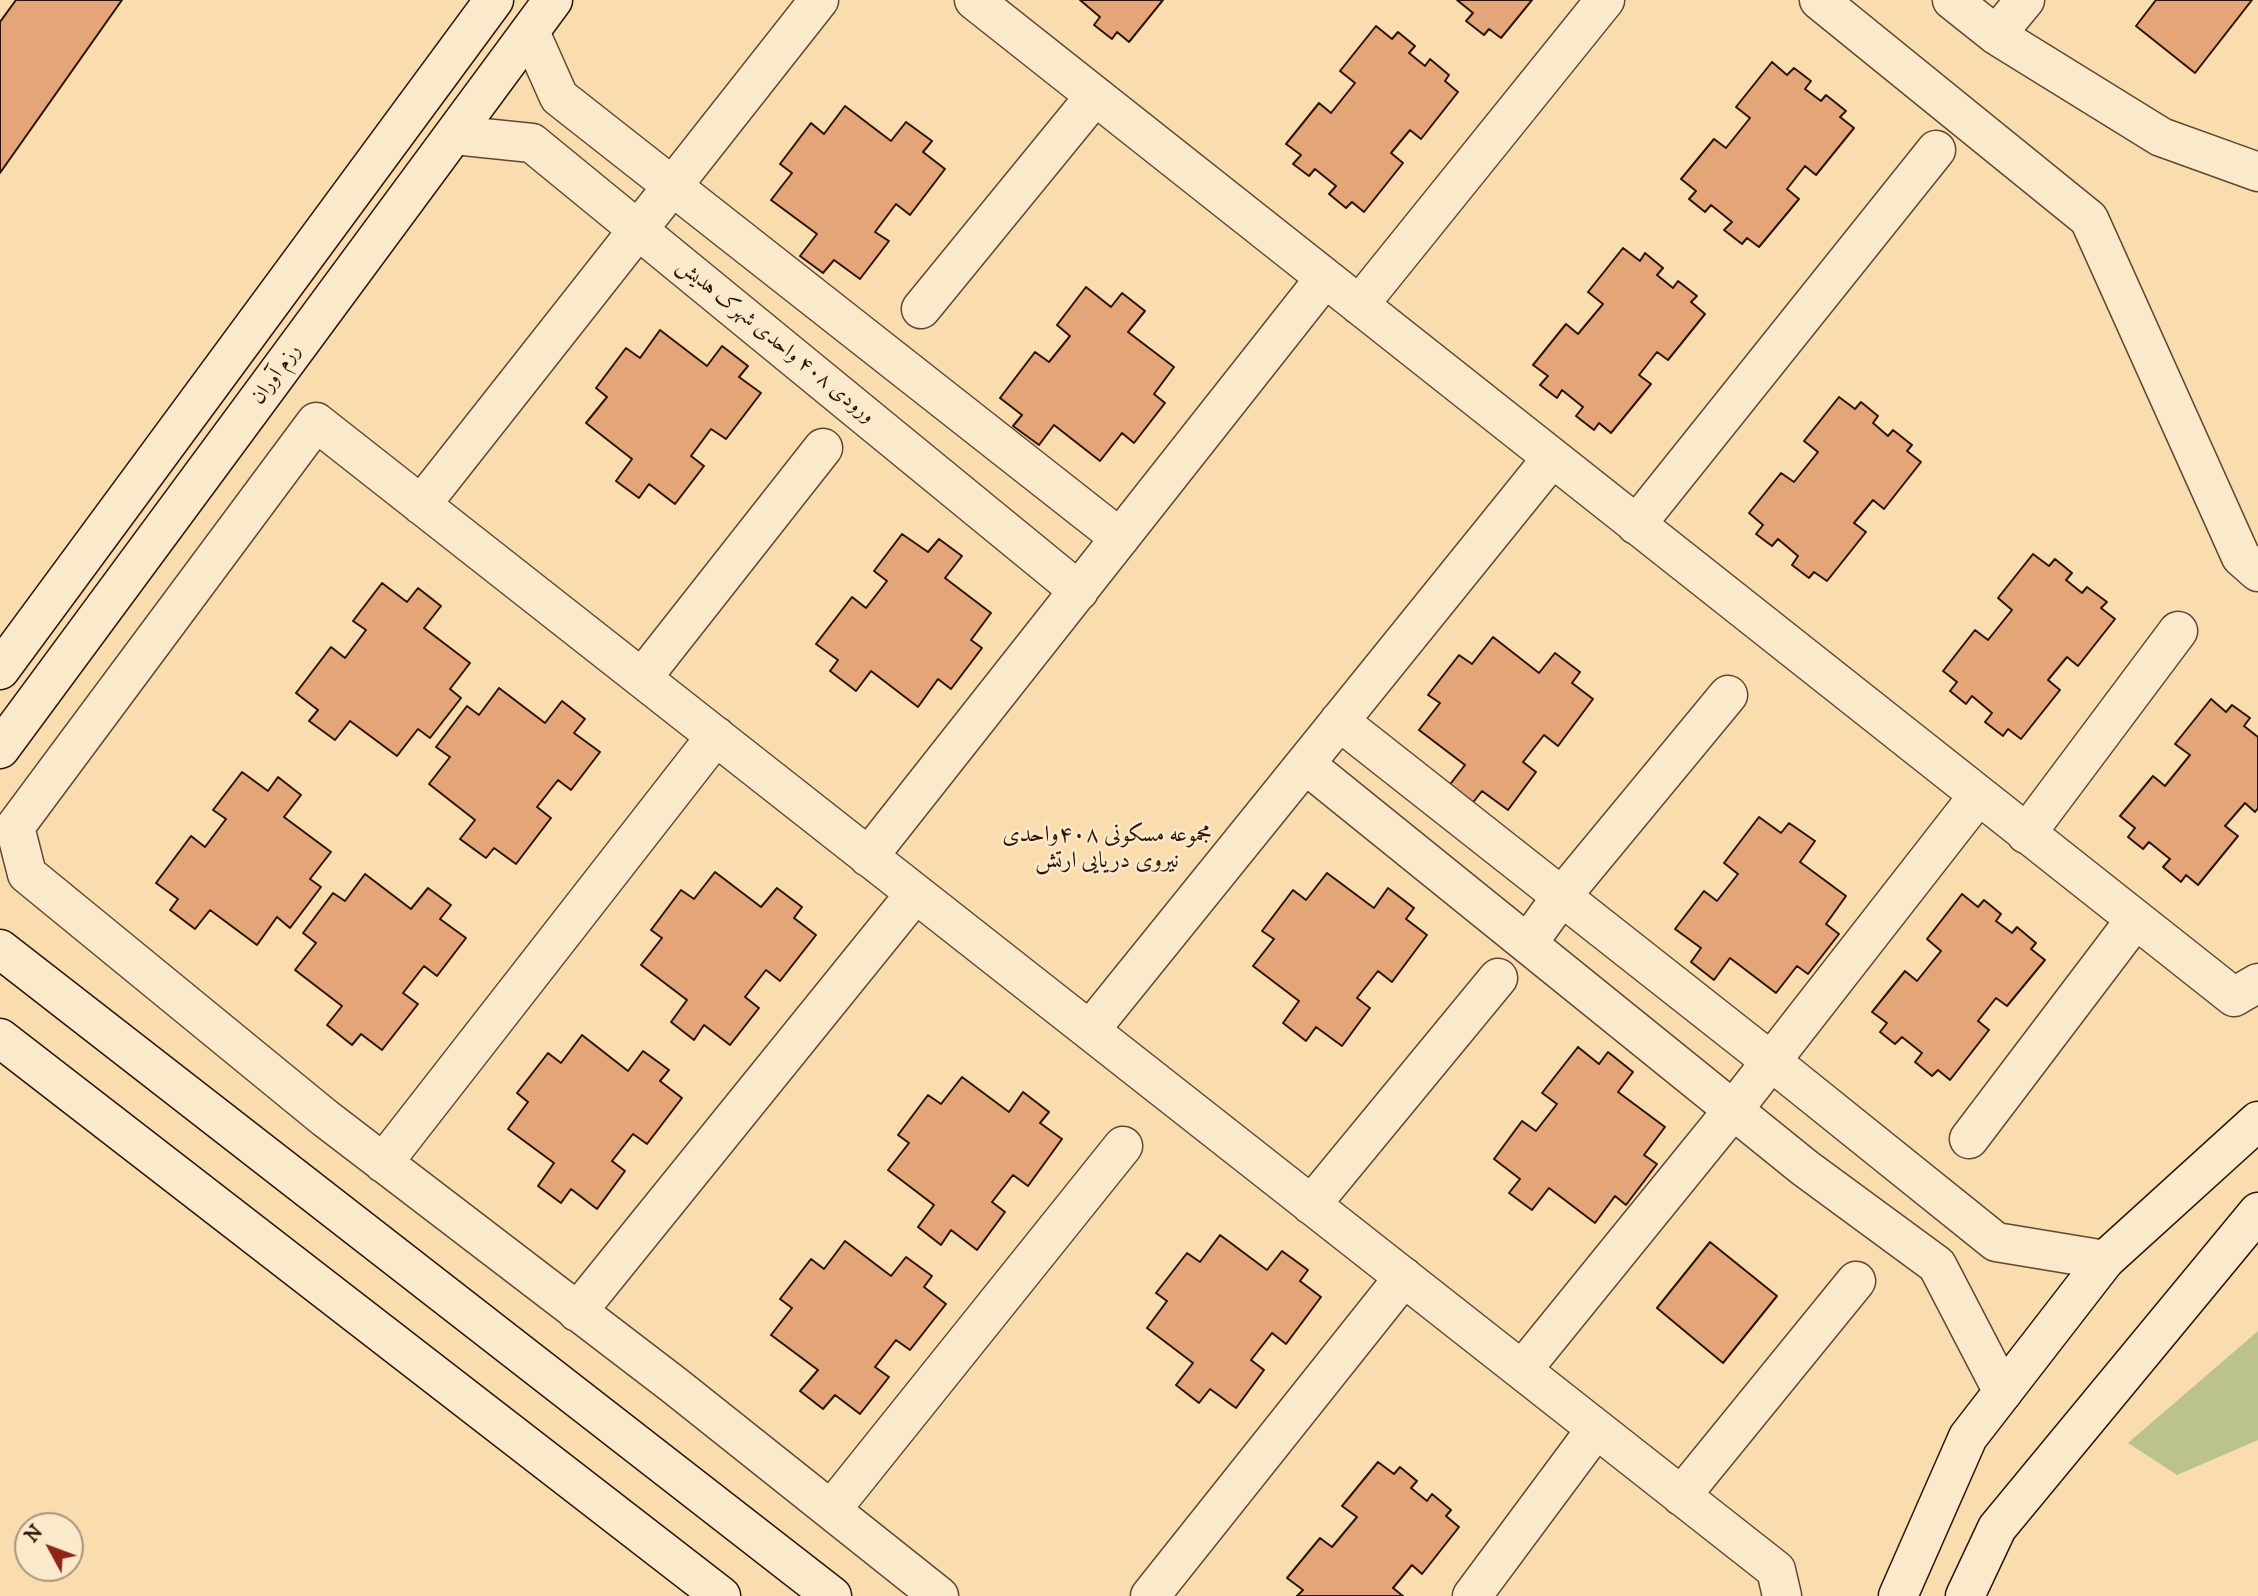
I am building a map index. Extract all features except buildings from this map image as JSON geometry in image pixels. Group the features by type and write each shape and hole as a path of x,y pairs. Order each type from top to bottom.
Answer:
{"street":[{"path":"0,670 494,0"},
{"name":"رزم آوران","path":"0,749 553,0"},
{"path":"421,505 819,0"},
{"path":"974,0 2234,997 2258,983"},
{"path":"1359,305 1605,0"},
{"path":"1819,0 2089,219 2241,557 2258,572"},
{"path":"1952,0 1996,35 2161,137 2258,172"},
{"path":"1996,35 2025,0"},
{"path":"530,32 559,97 1119,538"},
{"path":"921,309 1095,96"},
{"name":"ورودی ۴۰۸ واحدی شهرک هدیش","path":"454,135 532,143 1079,591"},
{"path":"1636,525 1936,150"},
{"path":"868,857 1325,278"},
{"path":"939,1596 578,1312 383,1163 27,874 15,827 316,422 1776,1570 1782,1596"},
{"path":"642,678 823,448"},
{"path":"1090,1030 1552,458"},
{"path":"2026,834 2178,631"},
{"path":"1528,943 1562,897 1728,695"},
{"path":"1339,721 1770,1060 1996,1242 2105,1260"},
{"path":"383,1163 716,736"},
{"path":"1305,764 1805,1168 1937,1265 2003,1392"},
{"path":"1522,1370 1733,1110 1978,796"},
{"path":"578,1312 915,894"},
{"path":"1969,1139 2135,920"},
{"path":"0,948 832,1596"},
{"path":"1311,1205 1498,978"},
{"path":"0,1038 721,1596"},
{"path":"1898,1596 1968,1437 2105,1260 2258,1122"},
{"path":"831,1510 1123,1146"},
{"path":"1965,1596 1997,1528 2258,1212"},
{"path":"1150,1596 1404,1278"},
{"path":"1681,1496 1856,1281"},
{"path":"1472,1596 1596,1429"}],"green space":[{"path":"2258,1331 2258,1440 2177,1475 2128,1443"}],"district":[{"name":"مجموعه مسکونی ۴۰۸واحدی نیروی دریایی ارتش","path":"1107,849"}]}
